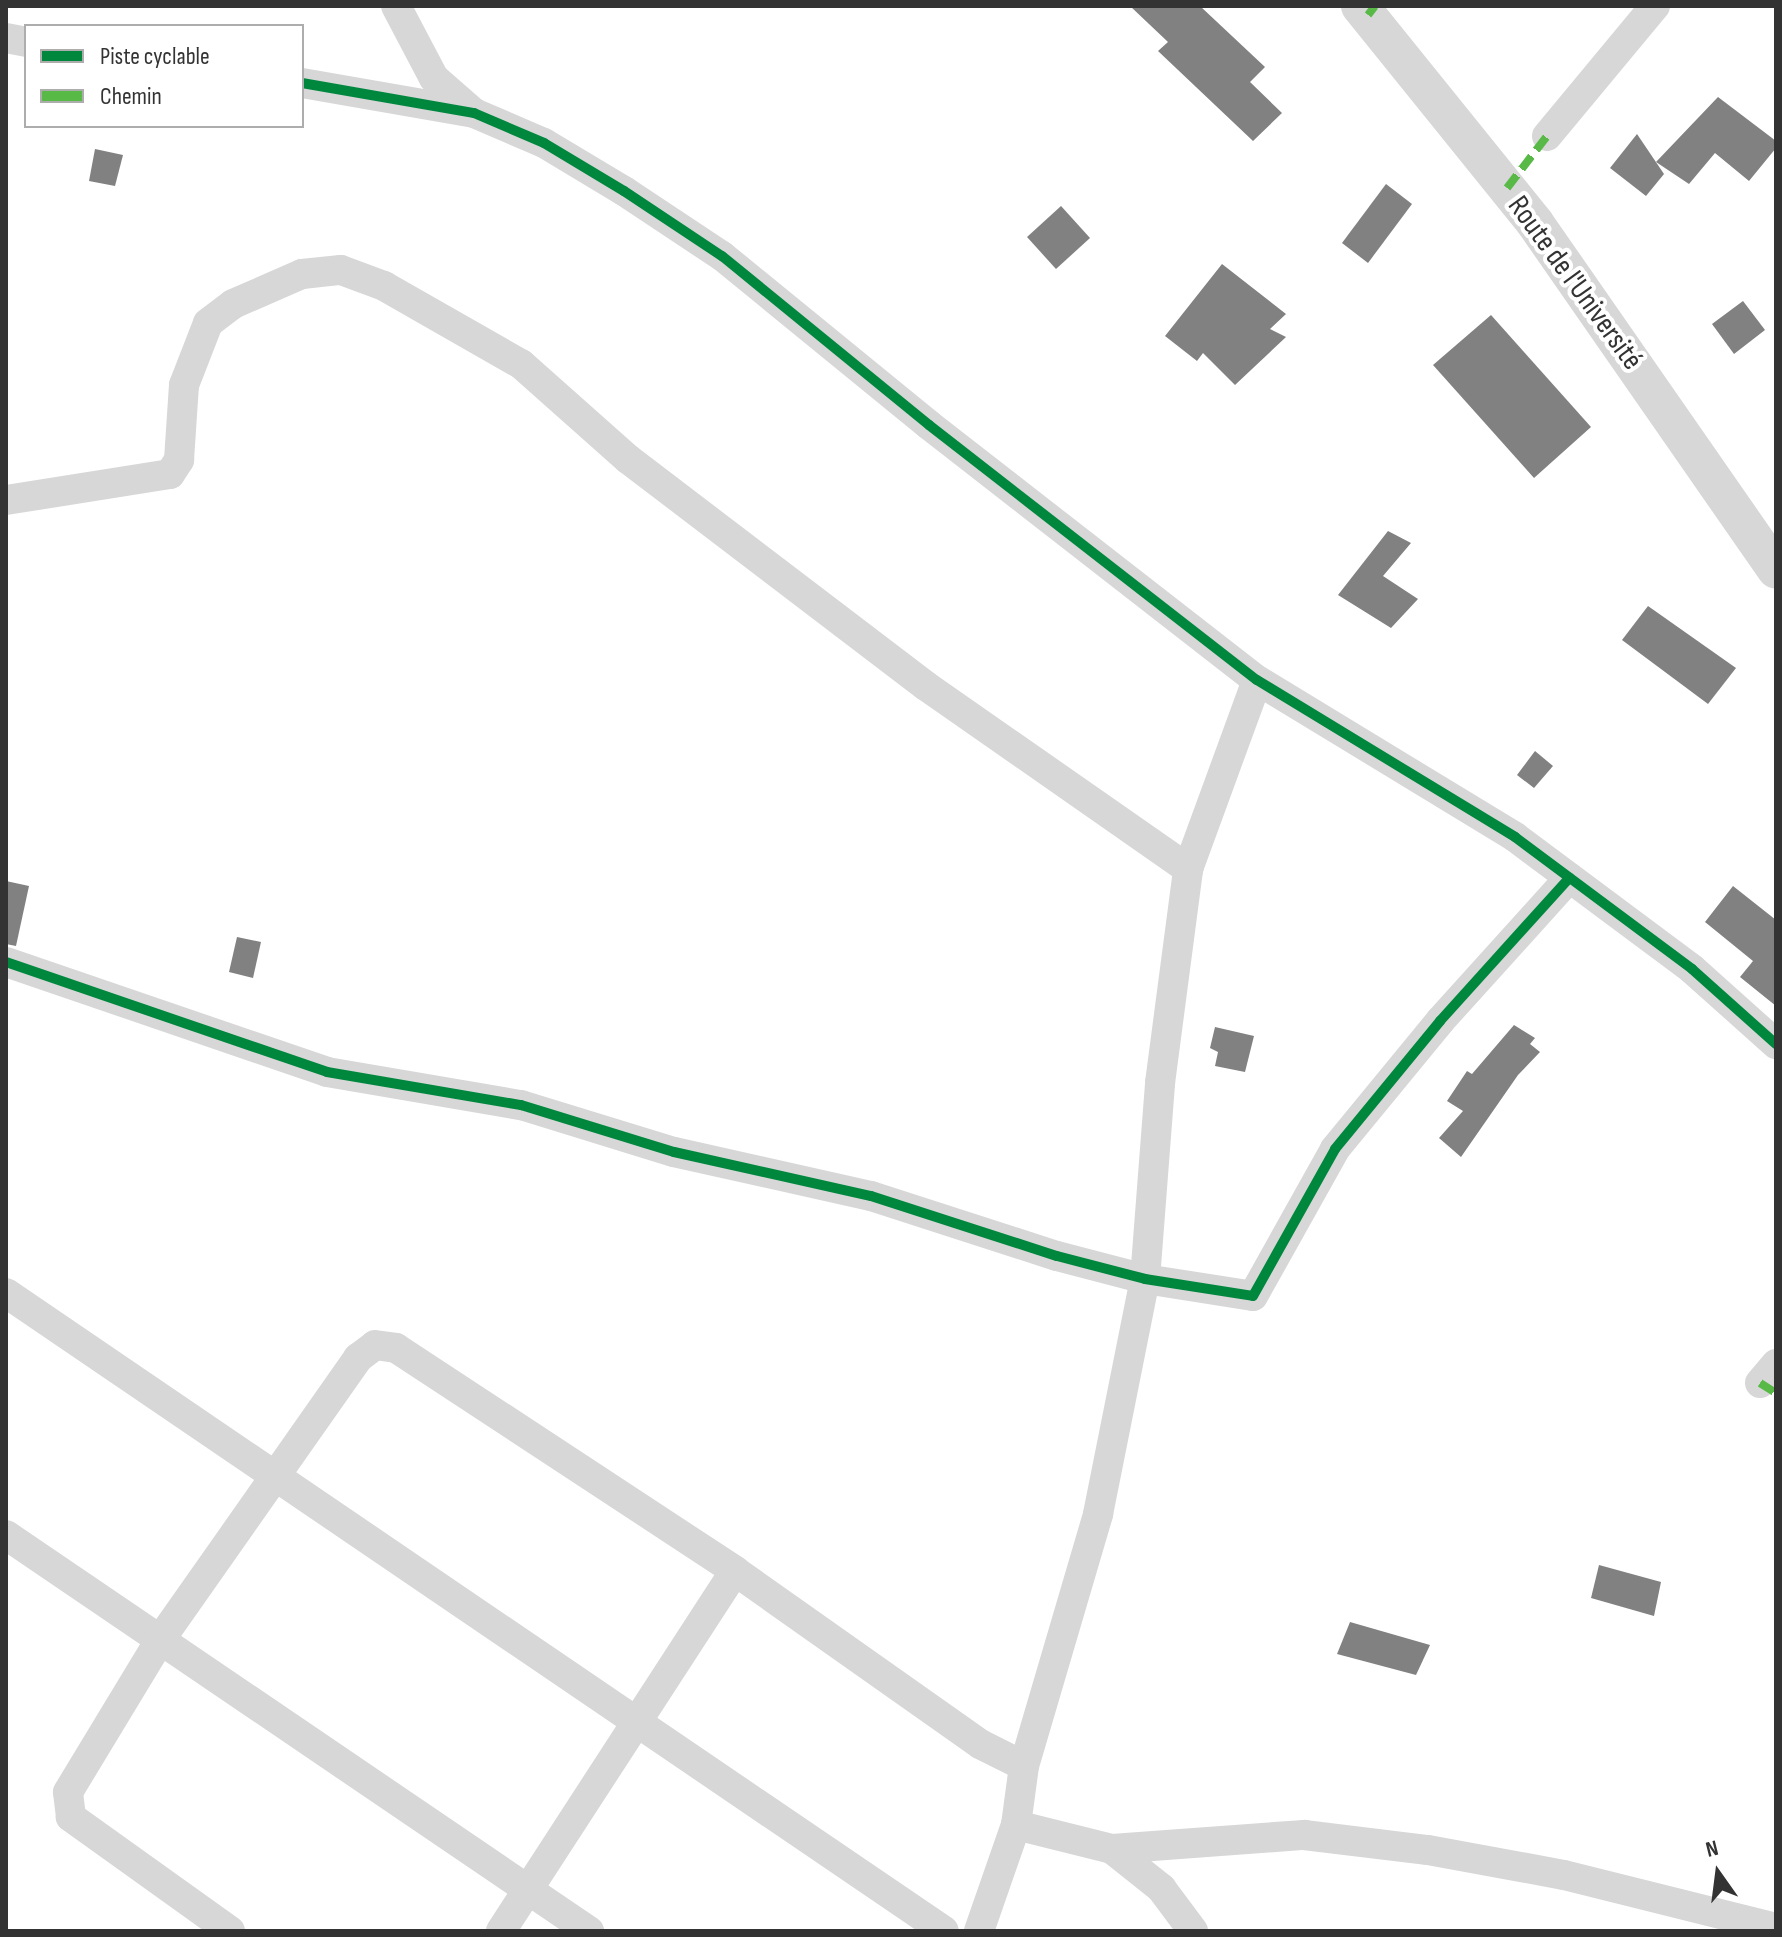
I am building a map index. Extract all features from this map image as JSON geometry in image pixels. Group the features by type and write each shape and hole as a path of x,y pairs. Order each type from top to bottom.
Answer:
{"street":[{"path":"396,6 434,78 474,113"},
{"name":"Route de l'Université","path":"1360,6 1535,223 1774,563"},
{"path":"1547,136 1655,6"},
{"path":"304,83 474,113 544,143 722,256 929,425 1257,680 1515,837 1692,969 1776,1044"},
{"path":"6,500 170,474 179,460 184,385 208,323 233,304 302,274 341,270 384,286 521,364 628,459 914,677 1188,869"},
{"path":"979,1931 1016,1825 1024,1766 1098,1514 1145,1279 1163,1054 1188,869 1257,680"},
{"path":"6,962 327,1072 521,1105 674,1152 871,1196 1145,1279 1253,1296 1335,1149 1440,1021 1569,878"},
{"path":"6,1293 944,1931"},
{"path":"230,1931 71,1817 67,1804 68,1792 160,1640 358,1358 375,1345 396,1348 735,1571 980,1744 1024,1766"},
{"path":"6,1535 589,1931"},
{"path":"501,1931 634,1720 735,1571"},
{"path":"1016,1825 1112,1849 1320,1837 1564,1875 1776,1928"},
{"path":"1112,1849 1161,1888 1193,1931"}],"building":[{"path":"1130,6 1200,6 1265,67 1250,82 1282,113 1253,141 1158,51 1168,42"},
{"path":"1718,97 1776,141 1776,148 1749,181 1715,153 1689,184 1656,162"},
{"path":"1637,134 1664,174 1646,196 1610,168"},
{"path":"95,149 123,155 115,186 89,181"},
{"path":"1386,184 1412,204 1368,263 1342,243"},
{"path":"1061,206 1090,238 1056,269 1027,237"},
{"path":"1222,264 1286,314 1270,329 1286,337 1235,385 1203,353 1197,361 1165,336"},
{"path":"1743,301 1765,330 1734,354 1712,324"},
{"path":"1491,315 1591,427 1534,478 1433,365"},
{"path":"1388,531 1411,543 1383,576 1418,599 1391,628 1338,595"},
{"path":"1648,606 1736,668 1708,704 1622,640"},
{"path":"1535,751 1553,766 1534,788 1517,775"},
{"path":"6,881 29,886 16,946 6,944"},
{"path":"1733,886 1776,920 1776,1006 1740,977 1753,961 1705,922"},
{"path":"237,937 261,942 253,978 229,972"},
{"path":"1514,1025 1535,1038 1530,1044 1540,1052 1518,1075 1461,1157 1439,1138 1463,1111 1447,1101 1467,1071 1472,1074"},
{"path":"1215,1027 1254,1036 1245,1072 1215,1066 1218,1052 1210,1048"},
{"path":"1599,1565 1661,1582 1654,1616 1591,1598"},
{"path":"1350,1622 1430,1645 1416,1675 1337,1654"}],"marked path":[{"path":"1368,15 1375,6"},
{"path":"1507,188 1547,136"},
{"path":"1760,1383 1776,1393"}],"cycle path":[{"path":"304,83 474,113 544,143 624,191 722,256 929,425 1257,680 1515,837 1692,969 1776,1044"},
{"path":"6,962 327,1072 521,1105 674,1152 871,1196 1057,1256 1145,1279 1253,1296 1335,1149 1440,1021 1569,878"}]}
